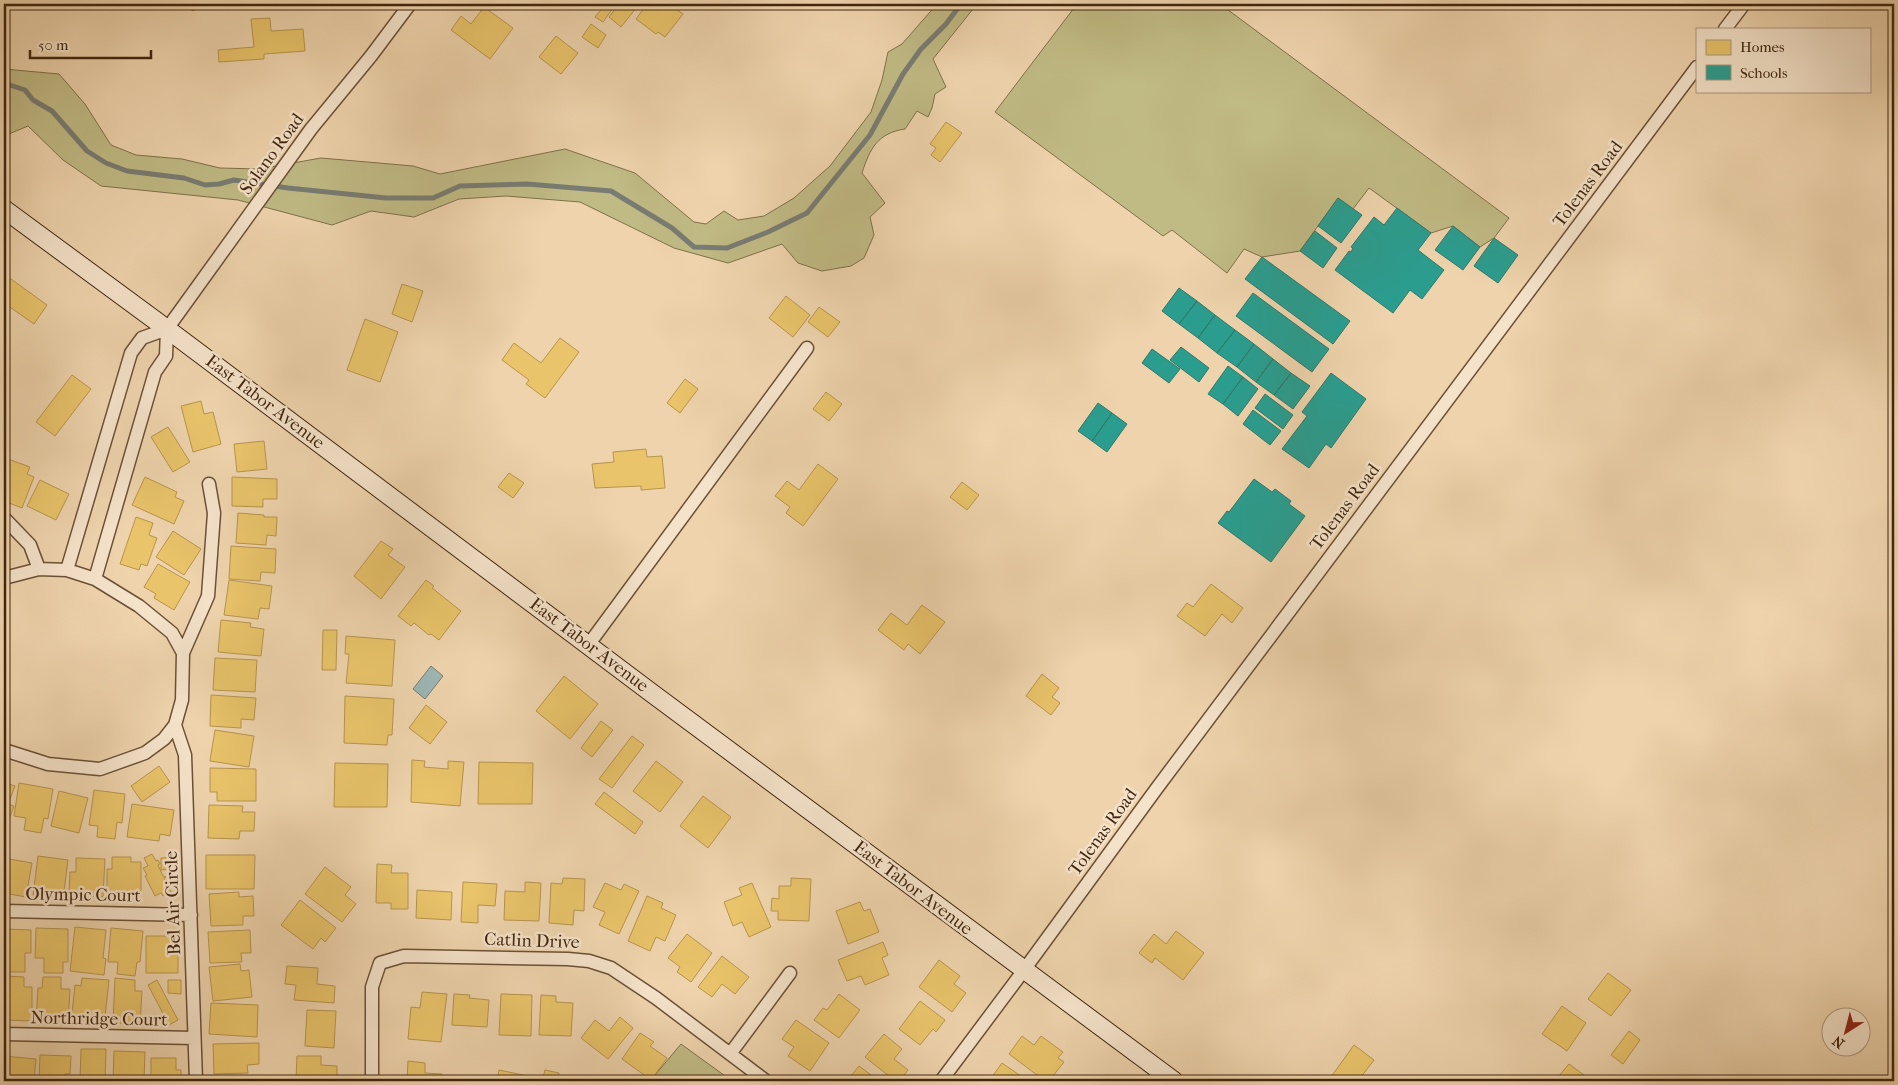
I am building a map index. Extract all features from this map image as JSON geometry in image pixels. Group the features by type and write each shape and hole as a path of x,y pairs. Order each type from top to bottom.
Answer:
{"main road":[{"name":"East Tabor Avenue","path":"4,209 1174,1081"}],"street":[{"name":"Solano Road","path":"167,329 311,129 371,56 410,4"},
{"path":"1726,28 1744,4"},
{"name":"Tolenas Road","path":"941,1081 1157,788 1696,68"},
{"path":"67,570 131,354 142,338 167,329 166,356 155,372 94,578"},
{"path":"589,644 807,348"},
{"path":"4,750 48,764 100,768 145,753 164,739 176,725 182,700 183,653 208,596 214,513 209,484"},
{"path":"4,518 30,545 39,569"},
{"path":"4,578 39,569 67,570 94,578 139,606 172,633 183,653"},
{"name":"Bel Air Circle","path":"176,725 185,755 196,1081"},
{"name":"Olympic Court","path":"4,911 191,916"},
{"name":"Catlin Drive","path":"372,1081 372,987 380,963 404,956 568,959 589,961 611,968 656,998 766,1081"},
{"path":"730,1054 790,973"},
{"name":"Northridge Court","path":"4,1034 194,1038"}],"shaded area":[{"path":"937,4 977,4 933,59 946,87 935,94 928,117 917,111 905,129 888,134 882,138 876,143 868,156 862,173 885,203 870,217 874,235 864,258 851,266 822,271 798,263 782,244 728,263 674,248 580,202 506,196 459,199 414,217 371,211 332,225 238,200 101,186 63,160 28,126 4,136 4,69 59,74 85,104 111,145 136,155 182,159 220,168 259,169 321,158 413,166 440,174 565,149 635,173 694,222 706,224 724,211 738,220 764,216 794,198 830,166 871,112 882,80 888,52 902,44"},
{"path":"1077,4 1220,4 1509,218 1494,238 1480,247 1453,226 1431,233 1369,188 1353,209 1338,198 1300,251 1262,257 1244,249 1227,273 1172,230 1163,236 995,112"},
{"path":"681,1044 732,1081 650,1081"}],"water":[{"path":"431,666 443,676 425,699 413,689"}],"building: Homes":[{"path":"189,4 210,4 192,11"},
{"path":"606,4 613,8 603,22 595,17"},
{"path":"619,4 633,4 637,7 621,27 609,17"},
{"path":"647,4 669,4 683,14 665,37 658,32 656,34 636,19"},
{"path":"484,7 513,28 490,59 451,30 461,16 471,24"},
{"path":"270,18 271,31 303,29 305,51 264,54 264,59 219,62 218,50 254,47 251,19"},
{"path":"591,24 606,35 598,48 582,37"},
{"path":"556,36 578,53 561,74 539,57"},
{"path":"946,122 962,133 940,162 931,155 936,148 930,144"},
{"path":"4,274 47,305 34,324 4,303"},
{"path":"402,284 423,291 412,322 392,314"},
{"path":"786,296 810,315 793,337 769,318"},
{"path":"819,307 840,322 828,337 808,322"},
{"path":"365,319 398,332 380,382 347,370"},
{"path":"560,338 579,352 545,398 526,384 529,380 502,360 514,343 541,363"},
{"path":"72,375 91,389 55,436 36,422"},
{"path":"685,379 698,389 680,413 667,403"},
{"path":"826,392 842,404 829,421 813,409"},
{"path":"201,401 204,414 213,412 221,444 193,452 181,406"},
{"path":"168,427 190,462 173,472 151,437"},
{"path":"264,441 267,469 237,472 234,444"},
{"path":"646,449 647,457 662,456 665,488 641,490 641,486 595,488 592,464 614,462 613,452"},
{"path":"8,459 30,467 27,474 34,477 22,508 4,501 4,469"},
{"path":"818,464 838,479 803,526 786,513 790,507 775,496 787,481 799,490"},
{"path":"509,473 524,483 513,498 498,487"},
{"path":"145,477 177,492 175,497 184,501 174,524 132,505"},
{"path":"232,477 277,479 277,499 263,499 263,507 232,506"},
{"path":"40,480 69,494 56,520 27,506"},
{"path":"962,482 979,495 967,510 950,497"},
{"path":"238,513 277,517 276,536 267,535 266,545 236,543"},
{"path":"136,517 153,523 149,535 157,538 147,566 141,564 139,570 120,564"},
{"path":"173,531 201,549 184,575 156,557"},
{"path":"381,541 393,549 388,555 405,567 381,599 354,576"},
{"path":"231,546 276,549 275,573 261,572 260,581 229,579"},
{"path":"158,564 190,582 174,610 154,598 156,594 144,587"},
{"path":"229,580 272,586 269,609 260,608 258,619 224,615"},
{"path":"426,580 434,586 432,588 461,611 439,640 414,623 411,626 398,616"},
{"path":"1211,584 1243,608 1232,623 1222,614 1205,636 1177,616 1187,603 1193,607"},
{"path":"922,605 945,622 920,654 908,644 904,650 878,630 891,613 907,625"},
{"path":"221,620 251,623 250,627 264,629 261,656 218,652"},
{"path":"323,630 337,630 336,670 322,670"},
{"path":"346,636 395,640 392,686 346,683 349,654 345,654"},
{"path":"215,658 257,660 255,692 213,690"},
{"path":"1042,674 1059,688 1052,697 1060,703 1051,715 1026,696"},
{"path":"564,676 598,704 570,739 536,711"},
{"path":"211,695 256,698 254,720 241,719 241,728 210,726"},
{"path":"345,696 394,699 392,735 388,735 387,745 344,743"},
{"path":"426,705 447,722 430,744 409,728"},
{"path":"601,721 613,730 592,757 581,748"},
{"path":"215,730 254,736 249,767 210,761"},
{"path":"632,736 644,745 612,788 599,779"},
{"path":"412,760 425,761 424,767 448,769 448,761 464,762 460,806 411,802"},
{"path":"656,761 683,782 660,812 633,791"},
{"path":"479,762 533,763 532,804 478,804"},
{"path":"335,763 388,764 387,807 334,807"},
{"path":"159,766 170,782 142,802 131,786"},
{"path":"210,768 256,769 256,801 217,801 217,792 210,792"},
{"path":"4,782 15,786 8,804 14,806 8,822 4,821"},
{"path":"19,783 53,789 48,819 44,818 41,833 24,830 26,818 14,816"},
{"path":"94,790 125,794 122,823 117,822 115,839 97,837 98,826 89,825"},
{"path":"59,791 88,798 79,833 51,826"},
{"path":"604,792 643,822 635,834 595,804"},
{"path":"703,796 731,817 708,848 680,826"},
{"path":"132,804 174,810 170,836 160,834 159,841 127,837"},
{"path":"209,805 243,806 242,812 255,812 254,831 240,831 239,839 208,838"},
{"path":"152,854 156,861 158,860 163,876 166,877 164,878 167,884 169,883 171,887 169,888 171,892 163,896 161,893 155,896 145,876 147,875 143,868 148,866 144,858"},
{"path":"206,855 255,855 254,889 206,889"},
{"path":"38,856 68,860 63,899 33,895"},
{"path":"112,857 131,857 131,862 141,862 141,893 107,893 107,869 112,869"},
{"path":"174,857 175,869 161,870 161,858"},
{"path":"4,858 32,863 26,897 4,893"},
{"path":"76,858 105,859 103,897 69,895 70,872 76,872"},
{"path":"377,864 392,865 391,873 408,873 408,909 391,909 391,903 376,903"},
{"path":"325,867 351,887 345,895 356,904 342,922 305,894"},
{"path":"563,878 585,879 584,911 574,910 573,925 549,923 551,883 562,884"},
{"path":"791,878 811,879 809,921 778,920 778,911 771,911 772,898 779,899 779,886 791,886"},
{"path":"463,882 497,884 495,906 478,905 478,923 461,922"},
{"path":"525,882 541,883 539,921 504,920 505,891 525,892"},
{"path":"605,883 621,890 624,884 639,891 619,934 599,925 605,912 593,907"},
{"path":"752,883 771,927 749,937 742,922 733,926 724,902 742,895 739,888"},
{"path":"417,890 452,892 451,920 416,918"},
{"path":"239,892 239,897 253,896 254,916 243,916 243,925 211,926 209,894"},
{"path":"647,896 663,903 661,908 676,915 665,941 656,937 650,951 628,941"},
{"path":"300,900 336,928 325,942 321,938 313,949 281,925"},
{"path":"860,902 864,911 870,909 879,932 848,944 836,911"},
{"path":"75,927 106,930 103,958 106,959 104,975 70,971"},
{"path":"36,928 68,929 68,962 63,962 63,973 44,973 44,958 35,958"},
{"path":"111,928 143,931 140,962 137,962 135,976 117,974 118,962 108,962"},
{"path":"4,929 31,930 31,953 25,953 25,972 6,972 7,960 4,960"},
{"path":"250,930 251,953 241,953 242,962 210,963 208,932"},
{"path":"1176,931 1204,953 1183,980 1155,958 1152,963 1139,953 1154,934 1166,944"},
{"path":"687,934 712,953 691,982 677,972 680,967 668,958"},
{"path":"146,936 170,936 170,955 178,955 178,973 146,973"},
{"path":"883,942 888,955 882,958 889,975 865,985 861,976 847,981 838,960"},
{"path":"722,956 749,977 735,994 722,984 712,997 698,987"},
{"path":"939,960 960,976 954,984 966,993 952,1012 919,987"},
{"path":"240,964 241,971 249,970 252,997 213,1001 209,967"},
{"path":"287,966 318,968 317,984 335,986 334,1003 294,1000 296,985 285,984"},
{"path":"1608,973 1631,990 1611,1016 1588,999"},
{"path":"6,976 24,977 24,987 32,987 32,1021 5,1020"},
{"path":"43,977 61,977 61,989 70,989 68,1023 36,1022 38,988 42,988"},
{"path":"82,978 109,980 104,1026 71,1022 75,985 81,986"},
{"path":"115,978 135,980 135,991 142,991 140,1024 113,1023"},
{"path":"157,980 178,1020 169,1025 148,985"},
{"path":"168,980 181,980 181,994 168,993"},
{"path":"422,992 447,994 441,1042 408,1039 411,1007 420,1008"},
{"path":"454,994 470,995 469,998 489,1000 487,1027 452,1025"},
{"path":"501,994 532,995 531,1036 499,1035"},
{"path":"839,994 860,1010 839,1038 814,1020 823,1008 827,1010"},
{"path":"541,995 556,996 556,1002 573,1003 571,1036 539,1035"},
{"path":"920,1001 945,1020 936,1032 933,1029 920,1045 899,1029"},
{"path":"211,1003 258,1005 257,1037 209,1034"},
{"path":"1562,1006 1586,1023 1567,1051 1542,1034"},
{"path":"307,1010 336,1011 334,1048 305,1046"},
{"path":"620,1017 633,1028 608,1059 581,1038 595,1020 609,1031"},
{"path":"796,1020 829,1043 810,1071 788,1056 794,1047 782,1039"},
{"path":"1629,1031 1640,1040 1623,1064 1611,1055"},
{"path":"640,1033 654,1042 650,1046 667,1058 651,1080 622,1059"},
{"path":"884,1034 902,1049 894,1059 908,1070 899,1081 895,1081 865,1057"},
{"path":"1022,1036 1034,1045 1041,1036 1063,1052 1058,1058 1064,1062 1049,1081 1045,1081 1009,1054"},
{"path":"259,1043 259,1064 247,1065 248,1073 214,1074 213,1044"},
{"path":"1354,1045 1374,1060 1358,1081 1328,1081"},
{"path":"81,1049 106,1049 105,1081 80,1081"},
{"path":"114,1051 145,1052 144,1081 113,1081"},
{"path":"40,1055 71,1056 70,1074 65,1074 64,1081 39,1081"},
{"path":"4,1056 36,1059 34,1081 4,1081"},
{"path":"297,1056 321,1056 321,1065 337,1066 337,1081 296,1081"},
{"path":"151,1058 176,1058 176,1070 181,1070 181,1081 151,1081"},
{"path":"408,1061 425,1063 425,1073 442,1074 442,1081 407,1081"},
{"path":"1002,1063 1028,1081 989,1081"},
{"path":"1569,1064 1592,1081 1561,1081 1557,1078"},
{"path":"859,1066 879,1081 847,1081"},
{"path":"499,1070 533,1077 533,1081 497,1081"},
{"path":"545,1070 559,1073 558,1078 576,1081 542,1081"}],"building: Schools":[{"path":"1338,198 1362,215 1341,243 1318,226"},
{"path":"1397,208 1431,233 1418,250 1444,270 1422,299 1410,290 1393,313 1335,270 1349,251 1351,252 1353,248 1351,247 1374,217 1384,225"},
{"path":"1453,226 1480,247 1463,270 1435,250"},
{"path":"1315,231 1337,248 1323,268 1300,251"},
{"path":"1494,238 1518,255 1498,283 1474,266"},
{"path":"1262,257 1350,321 1333,344 1245,279"},
{"path":"1179,288 1197,301 1179,324 1162,311"},
{"path":"1253,293 1329,349 1312,372 1236,316"},
{"path":"1197,301 1215,315 1198,338 1179,324"},
{"path":"1215,315 1235,330 1217,353 1198,338"},
{"path":"1235,330 1254,344 1237,367 1217,353"},
{"path":"1254,344 1273,359 1256,382 1237,367"},
{"path":"1181,347 1209,368 1199,382 1170,360"},
{"path":"1152,349 1180,369 1169,383 1142,363"},
{"path":"1273,359 1291,373 1274,395 1256,382"},
{"path":"1228,366 1243,377 1223,404 1208,394"},
{"path":"1291,373 1310,386 1293,409 1274,395"},
{"path":"1331,373 1366,399 1331,448 1326,444 1309,468 1282,449 1307,416 1302,412"},
{"path":"1243,377 1258,389 1238,416 1223,404"},
{"path":"1265,394 1293,415 1283,429 1255,408"},
{"path":"1098,403 1112,413 1092,441 1078,431"},
{"path":"1253,410 1281,431 1270,445 1243,424"},
{"path":"1112,413 1127,424 1107,452 1092,441"},
{"path":"1254,479 1272,492 1275,489 1291,501 1289,504 1305,516 1271,562 1218,523 1227,511 1229,512"}],"waterway":[{"path":"4,90 10,85 25,90 33,100 52,111 87,151 106,163 127,171 184,178 205,185 234,180 288,188 386,198 433,198 460,186 527,184 611,191 672,228 694,247 727,248 768,232 807,213 870,135 903,74 921,49 946,24 961,4"}]}
